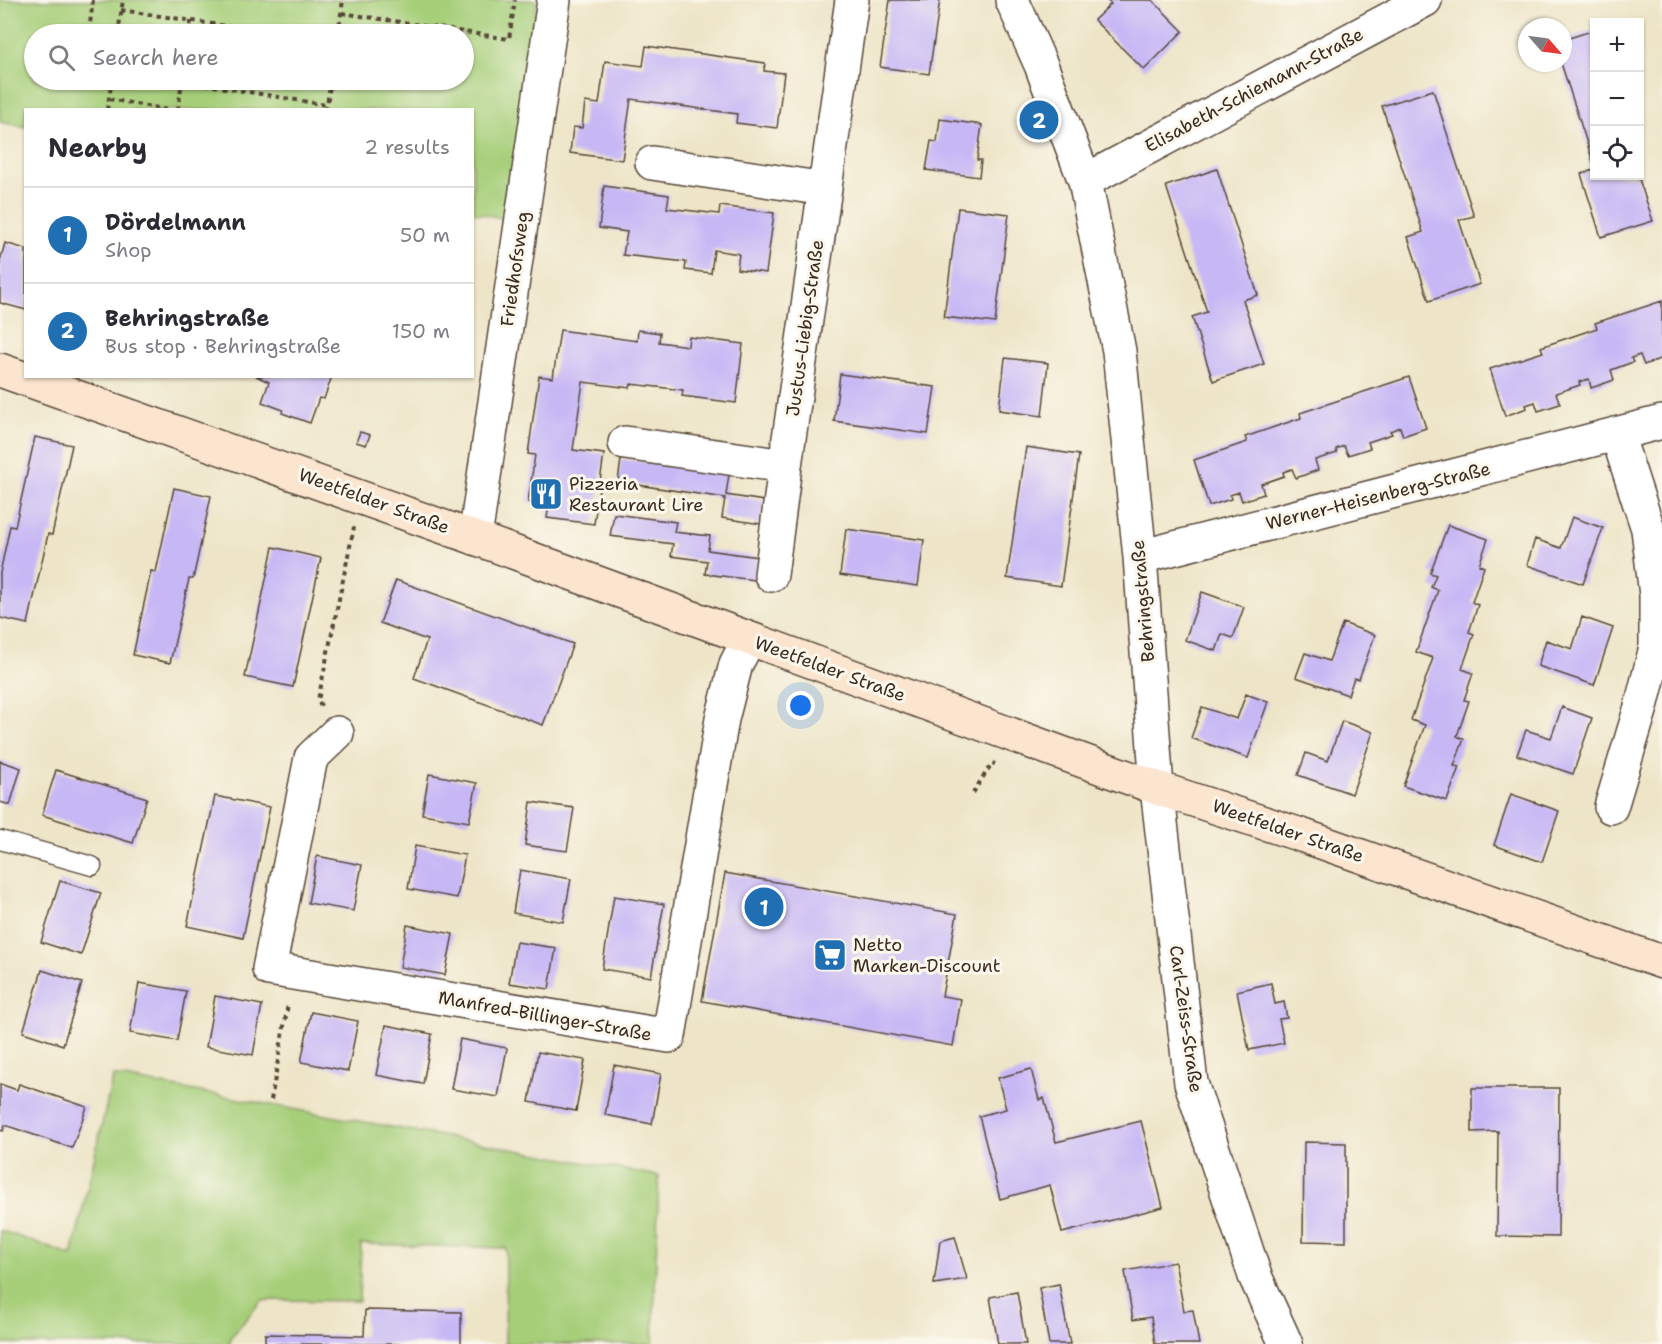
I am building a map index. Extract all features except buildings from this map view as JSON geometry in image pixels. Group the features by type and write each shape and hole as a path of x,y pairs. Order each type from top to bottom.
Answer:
{"street":[{"name":"Friedhofsweg","path":"475,538 554,0"},
{"name":"Justus-Liebig-Straße","path":"771,576 852,0"},
{"name":"Behringstraße","path":"1012,0 1041,65 1084,181 1119,351 1140,557 1157,788"},
{"name":"Elisabeth-Schiemann-Straße","path":"1084,181 1425,0"},
{"path":"652,163 825,189"},
{"name":"Weetfelder Straße","path":"0,370 360,496 1157,788 1304,836 1662,962"},
{"name":"Werner-Heisenberg-Straße","path":"1140,557 1662,422"},
{"path":"1611,807 1656,647 1656,595 1648,529 1617,434"},
{"path":"626,443 785,466"},
{"name":"Manfred-Billinger-Straße","path":"337,733 311,758 269,969 669,1036 722,719 736,664 749,639"},
{"name":"Carl-Zeiss-Straße","path":"1157,788 1191,1083 1255,1276 1286,1344"}],"lane":[{"path":"0,840 92,866"}],"path":[{"path":"90,24 93,0"},
{"path":"119,24 123,0"},
{"path":"340,24 343,0"},
{"path":"474,34 509,39 515,0"},
{"path":"121,10 211,24"},
{"path":"342,13 413,24"},
{"path":"107,108 110,90"},
{"path":"178,108 181,90"},
{"path":"235,90 326,107 329,90"},
{"path":"109,99 157,108"},
{"path":"337,733 318,700 360,496"},
{"path":"271,1100 293,974"}],"green space":[{"path":"0,0 537,0 507,219 474,212 474,108 24,108 24,127 0,122"},
{"path":"113,1076 659,1176 653,1344 505,1344 506,1248 361,1244 359,1301 262,1300 231,1337 230,1344 1,1344 0,1230 72,1256"}],"place":[{"name":"Behringstraße","path":"1039,120"},
{"name":"Pizzeria Restaurant Lire","path":"546,494"},
{"name":"Dördelmann","path":"764,907"},
{"name":"Netto Marken-Discount","path":"830,955"}]}
